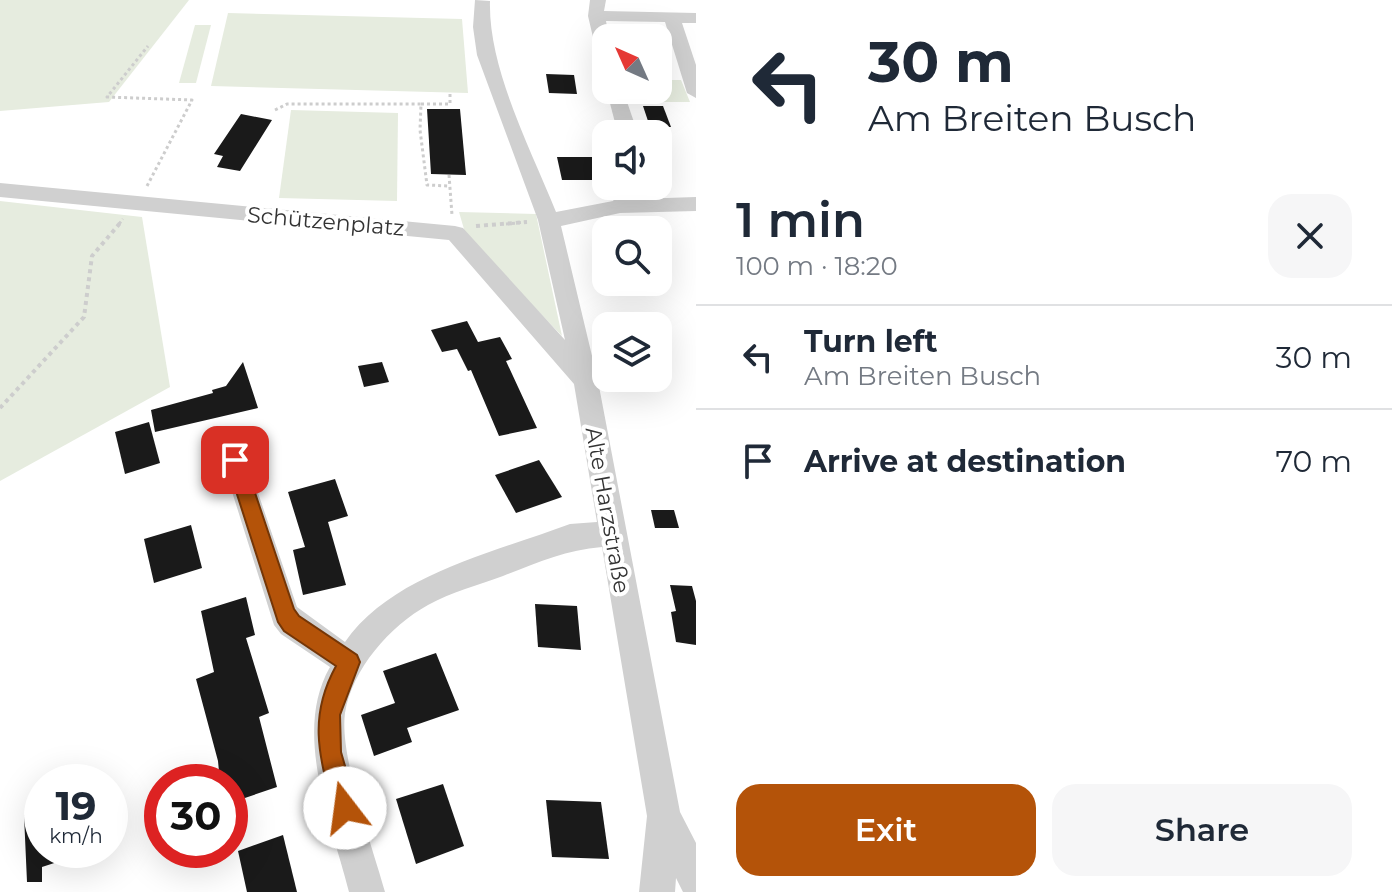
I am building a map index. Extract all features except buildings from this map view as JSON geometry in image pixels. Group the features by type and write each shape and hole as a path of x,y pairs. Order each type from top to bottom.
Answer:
{"street":[{"name":"Alte Harzstraße","path":"482,1 481,27 486,55 549,220 586,381 664,816 696,880"},
{"path":"597,8 696,18"},
{"path":"672,17 696,93"},
{"name":"Schützenplatz","path":"0,190 455,233"},
{"path":"620,206 624,200"},
{"path":"549,220 579,217 620,206 696,204"},
{"path":"455,233 586,381"},
{"path":"235,460 285,615 292,624 349,662"},
{"path":"367,892 330,752 329,715 338,683 349,662 381,621 419,594 570,537 612,534"},
{"path":"657,892 664,816"}],"path":[{"path":"0,408 84,317 92,256 137,204 192,100 107,97 148,46"},
{"path":"275,110 287,104 450,104 450,94"},
{"path":"421,104 420,130 427,185 449,186"},
{"path":"449,175 455,233 471,226 549,220"}],"shaded area":[{"path":"0,0 189,0 109,102 0,111"},
{"path":"228,13 462,19 468,93 211,86"},
{"path":"195,25 211,25 196,83 179,83"},
{"path":"672,80 681,80 690,102 672,102"},
{"path":"291,110 398,113 397,201 279,198"},
{"path":"0,201 142,217 170,387 0,481"},
{"path":"459,212 536,214 562,336 466,236"}],"route":[{"path":"235,460 285,615 292,624 349,662 338,683 329,715 330,752 345,808"}]}
